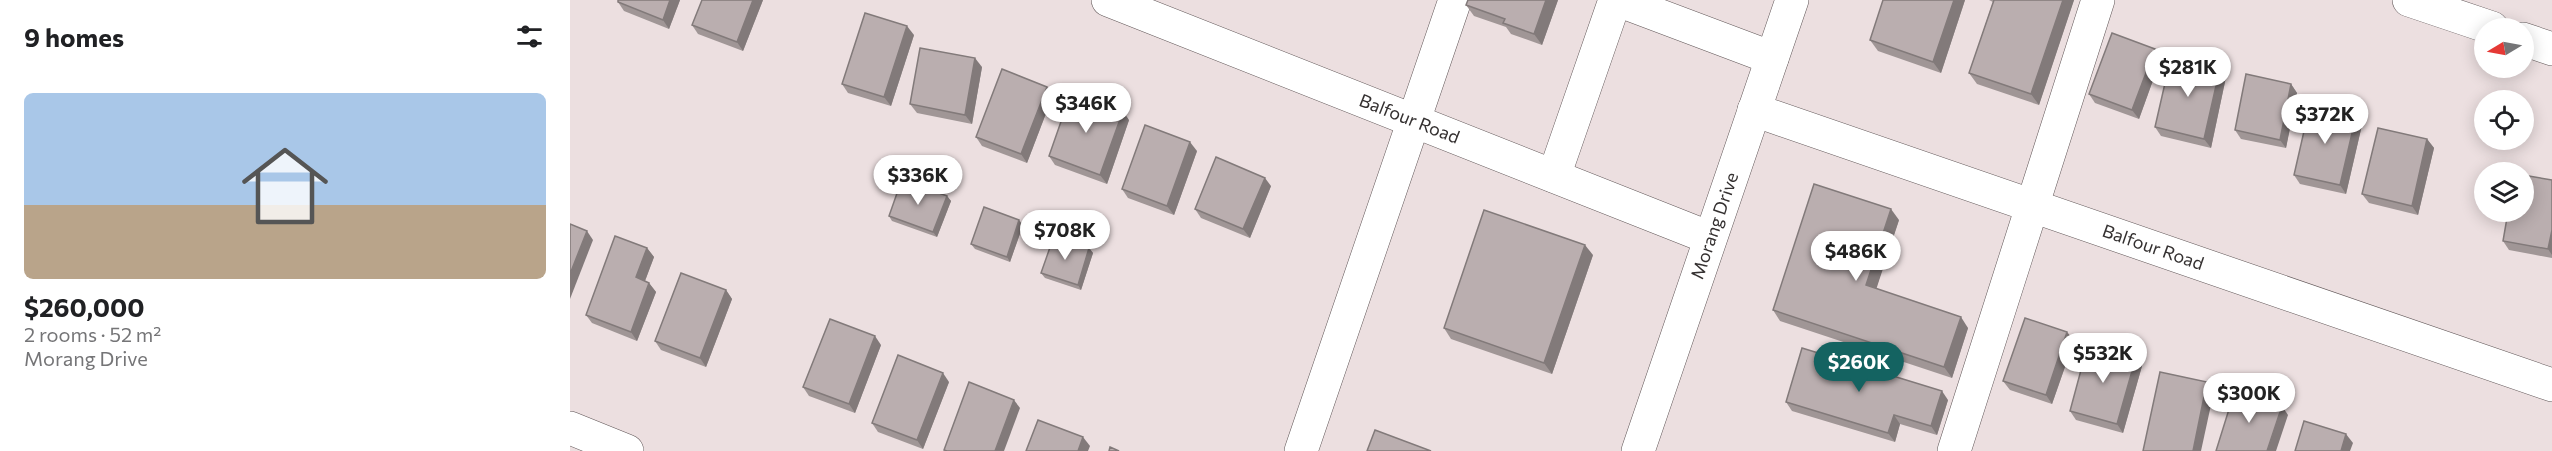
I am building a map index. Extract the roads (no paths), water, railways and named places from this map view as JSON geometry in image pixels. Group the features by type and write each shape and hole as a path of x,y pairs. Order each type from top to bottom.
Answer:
{"street":[{"name":"Balfour Road","path":"1108,0 1710,238"},
{"path":"1301,451 1455,0"},
{"path":"1554,176 1617,0 1772,58"},
{"name":"Morang Drive","path":"1638,451 1792,0"},
{"path":"1954,451 2098,0"},
{"path":"2409,0 2474,22"},
{"path":"2534,43 2552,49"},
{"name":"Balfour Road","path":"1754,110 2552,385"},
{"path":"570,428 627,451"}]}
